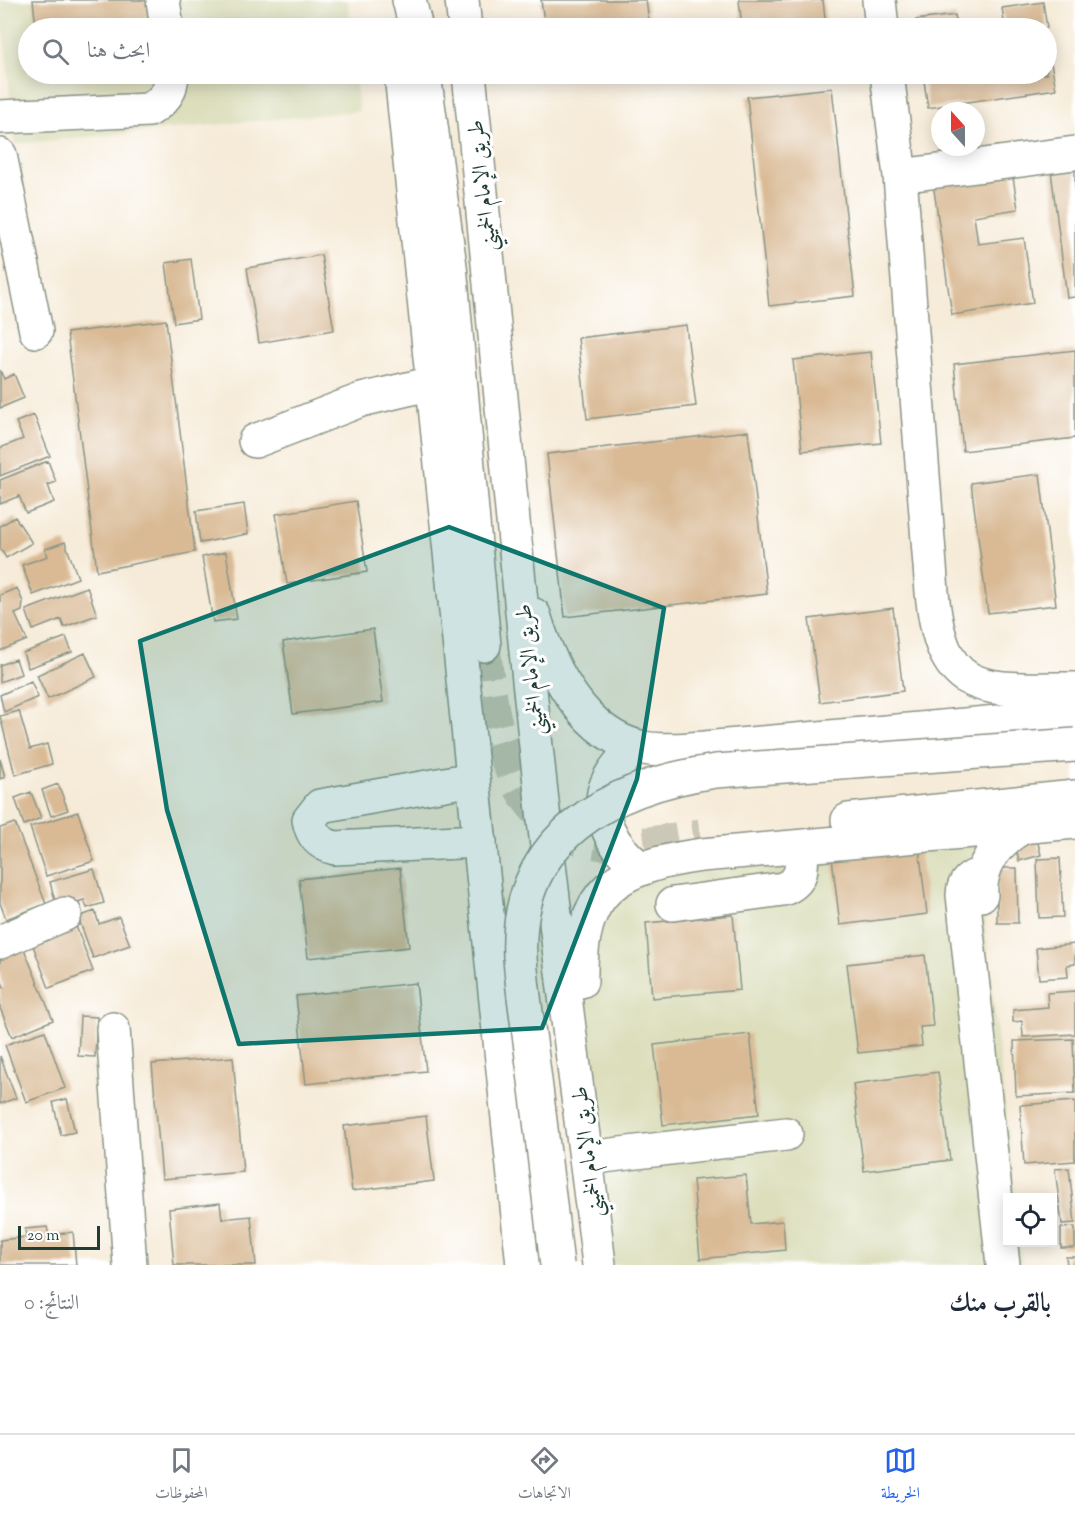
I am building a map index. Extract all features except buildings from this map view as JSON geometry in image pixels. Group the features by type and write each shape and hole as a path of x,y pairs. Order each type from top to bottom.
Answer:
{"main road":[{"path":"163,0 166,18"},
{"path":"393,0 395,18"},
{"path":"409,0 414,18"},
{"path":"462,0 464,18"},
{"path":"879,0 881,18"},
{"path":"0,117 149,110 162,101 171,89 171,84"},
{"path":"402,84 523,1265"},
{"path":"425,84 450,266 484,645"},
{"name":"طريق الإمام الخميني","path":"470,84 515,539 565,996 586,1144 599,1265"},
{"path":"888,84 900,176 934,617 941,643 951,665 977,684 1011,689 1075,689"},
{"path":"900,176 1075,153"},
{"path":"0,155 36,331"},
{"path":"255,441 361,400 433,383"},
{"path":"515,539 539,630 561,678 574,699 604,731 636,746 669,749 704,748 1075,715"},
{"path":"981,724 1075,689"},
{"path":"557,1265 520,956 527,898 543,864 561,839 583,818 614,799 674,777 716,771 1075,745"},
{"path":"636,746 609,780 603,808 610,837 629,860 641,868"},
{"path":"473,779 320,806 309,820 312,834 324,845 335,848 480,841"},
{"path":"700,835 1075,797"},
{"path":"786,1134 586,1144 580,957 583,929 588,915 605,892 641,868 681,858 1075,822"},
{"path":"1008,1193 979,958 981,889 983,874 997,847 1021,828"},
{"path":"673,904 783,890 794,885 802,874 801,847"},
{"path":"0,942 65,914"},
{"path":"113,1029 130,1265"},
{"path":"1003,1265 1004,1247"},
{"path":"1020,1247 1022,1265"}],"highlighted area":[{"path":"449,527 664,608 637,779 542,1028 239,1044 167,810 140,641"}],"shaded area":[{"path":"0,0 348,0 350,18 18,18 18,84 356,84 359,111 15,144"},
{"path":"1021,828 981,889 1015,1193 1003,1193 1003,1247 1020,1247 1022,1265 599,1265 584,1129 580,956 615,884"}],"tunnel":[{"path":"484,645 492,707 500,739 511,769 526,797 545,819 571,835 604,844 640,844 700,835"}]}
